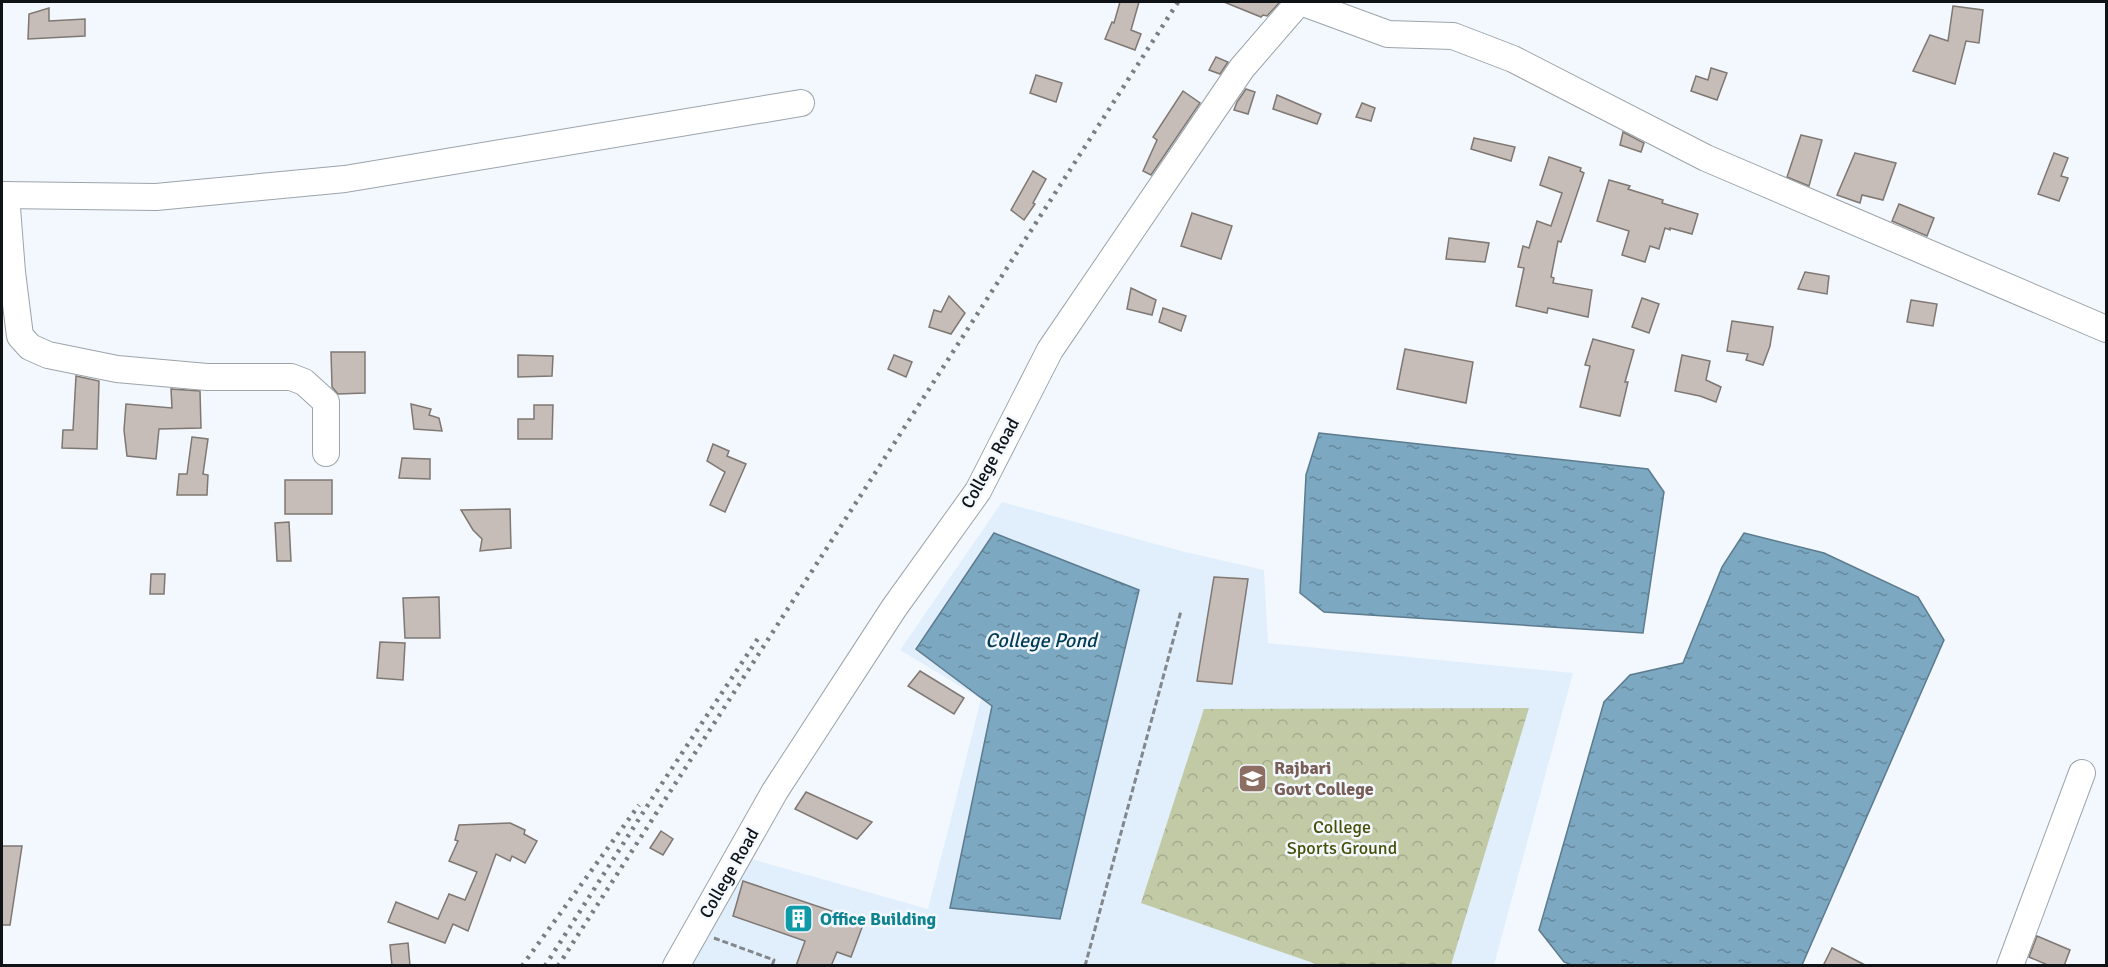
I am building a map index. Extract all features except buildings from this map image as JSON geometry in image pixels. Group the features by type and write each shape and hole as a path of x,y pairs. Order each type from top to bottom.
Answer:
{"street":[{"path":"1300,2 1388,34 1453,36 1513,59 1706,158 2106,329"},
{"name":"College Road","path":"676,966 775,791 894,608 978,491 1050,350 1242,68 1300,2"},
{"path":"326,453 326,402 304,382 291,377 207,377 117,369 48,355 30,347 20,336 4,195 156,197 345,179 801,103"},
{"path":"2010,966 2082,773"}],"path":[{"path":"1085,966 1181,611"},
{"path":"696,932 774,960 772,966"}],"shaded area":[{"name":"Rajbari Govt College","path":"1002,502 1181,551 1264,570 1268,643 1573,673 1494,965 691,966 748,858 928,909 981,699 900,650"}],"green space":[{"name":"College Sports Ground","path":"1529,708 1451,965 1319,965 1141,903 1204,709"}],"water":[{"path":"1319,433 1648,469 1664,492 1643,633 1324,612 1300,593 1306,475"},
{"name":"College Pond","path":"994,533 1139,590 1060,919 950,908 992,706 916,649"},
{"path":"1744,533 1824,553 1918,597 1944,640 1802,965 1574,966 1564,962 1539,930 1604,702 1630,675 1683,663 1722,567"}],"railway":[{"path":"558,966 1178,2"},
{"path":"545,966 759,637"},
{"path":"522,966 639,805"}],"place":[{"name":"Rajbari Govt College","path":"1253,778"},
{"name":"Office Building","path":"799,919"}]}
